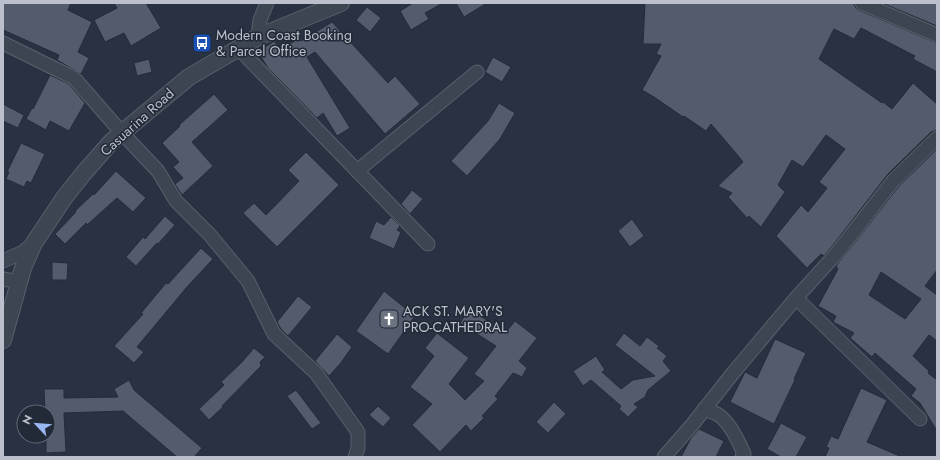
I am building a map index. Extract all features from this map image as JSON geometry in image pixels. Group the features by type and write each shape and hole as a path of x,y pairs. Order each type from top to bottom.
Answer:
{"street":[{"path":"258,37 260,20 267,3"},
{"name":"Casuarina Road","path":"4,328 34,243 64,198 111,142 189,77 258,37 341,3"},
{"path":"862,3 937,35"},
{"path":"3,43 74,78 122,133 158,171 176,201 210,235 248,281 274,334 316,373 358,432 358,448 355,457"},
{"path":"238,48 428,244"},
{"path":"357,171 477,72"},
{"path":"664,457 796,298 836,254 894,180 937,138"},
{"path":"3,261 23,252 34,243"},
{"path":"3,266 22,275"},
{"path":"3,278 22,275"},
{"path":"796,298 920,419"},
{"path":"704,409 716,413 721,417 737,438 746,456"}],"building":[{"path":"3,3 71,3 68,10 92,22 78,52 89,58 81,74 57,60 59,55 3,30"},
{"path":"114,3 146,3 161,28 131,46 124,33 105,42 94,20 117,8"},
{"path":"413,3 443,3 425,13 429,19 411,30 400,11"},
{"path":"456,3 487,3 464,17"},
{"path":"645,3 854,3 855,7 859,10 937,43 937,72 913,59 915,56 861,28 854,39 834,29 819,59 892,109 913,83 937,104 937,130 931,132 888,174 824,256 821,254 807,268 776,236 801,205 808,212 827,188 819,182 845,149 826,135 803,167 792,160 778,185 785,192 761,227 749,216 747,218 728,197 732,193 718,186 743,162 735,152 711,124 706,131 642,90 661,56 656,54 661,44 643,44"},
{"path":"882,3 937,3 937,26"},
{"path":"367,7 381,18 370,32 356,20"},
{"path":"332,22 388,83 395,76 420,104 385,134 315,52 307,57 350,128 337,136 323,113 317,118 268,68 258,52 274,41 281,50 299,38 301,41"},
{"path":"493,57 511,67 502,82 485,72"},
{"path":"149,59 152,72 137,76 134,63"},
{"path":"50,75 69,84 85,103 69,131 50,121 46,130 26,119 32,108 33,109"},
{"path":"214,94 228,110 192,142 213,166 182,195 175,184 183,178 173,167 179,162 162,143 180,126 179,125"},
{"path":"499,103 515,113 500,139 467,176 451,161 488,121"},
{"path":"3,104 24,115 18,128 3,121"},
{"path":"21,143 45,154 31,183 27,181 24,187 6,179 9,172 7,172"},
{"path":"937,149 937,270 925,286 937,295 937,341 929,335 913,356 929,371 928,373 937,380 937,431 920,403 911,396 916,389 875,353 872,357 850,338 854,333 833,322 836,316 818,306 838,269 836,266 900,185","holes":["881,272 921,299 905,319 869,295"]},
{"path":"306,152 339,185 277,247 243,213 254,203 266,215 299,181 288,170"},
{"path":"116,171 146,198 133,212 117,198 87,225 86,223 65,244 55,234 76,212 75,211 93,194 94,195"},
{"path":"412,190 423,199 410,214 401,204"},
{"path":"165,216 175,225 136,266 126,257 143,237 145,239"},
{"path":"391,217 400,226 397,230 401,232 394,249 369,238 376,221 384,225"},
{"path":"632,219 644,236 630,247 618,231"},
{"path":"201,248 213,259 187,287 137,347 144,352 134,363 114,346 143,314 141,313 166,283 168,284"},
{"path":"52,262 68,263 67,280 52,280"},
{"name":"ACK ST. MARY'S PRO-CATHEDRAL","path":"384,291 415,316 388,354 356,331"},
{"path":"298,296 312,307 288,336 277,322"},
{"path":"469,309 506,332 515,321 537,338 519,361 527,368 522,377 513,373 495,396 498,399 482,416 484,418 471,431 466,425 440,452 412,425 432,404 410,387 434,356 425,348 437,333 469,358 449,384 465,400 484,381 474,374 496,346 460,323"},
{"path":"624,333 640,346 647,337 659,346 657,348 667,356 663,361 671,371 648,390 645,397 634,404 638,407 628,417 619,409 621,406 591,380 583,386 573,371 596,356 605,370 602,372 621,389 633,380 655,376 615,345"},
{"path":"337,334 352,347 329,376 315,361"},
{"path":"775,339 806,353 774,424 730,402 745,372 757,378"},
{"path":"254,348 265,357 260,362 261,366 209,420 199,409 224,385 221,382"},
{"path":"129,380 134,390 202,448 194,457 177,457 123,411 64,413 66,452 46,453 46,444 56,444 56,404 45,404 44,389 64,389 64,398 118,397 114,389"},
{"path":"861,388 887,400 867,442 902,457 825,457 829,448 826,447 831,436 838,439"},
{"path":"296,390 321,423 312,429 287,396"},
{"path":"554,402 566,414 548,433 536,422"},
{"path":"378,406 391,418 383,427 369,415"},
{"path":"781,423 807,437 796,457 781,457 767,449"},
{"path":"699,429 724,441 716,457 681,457 691,438"}],"place":[{"name":"Modern Coast Booking & Parcel Office","path":"202,43"},
{"name":"ACK ST. MARY'S PRO-CATHEDRAL","path":"389,319"}]}
